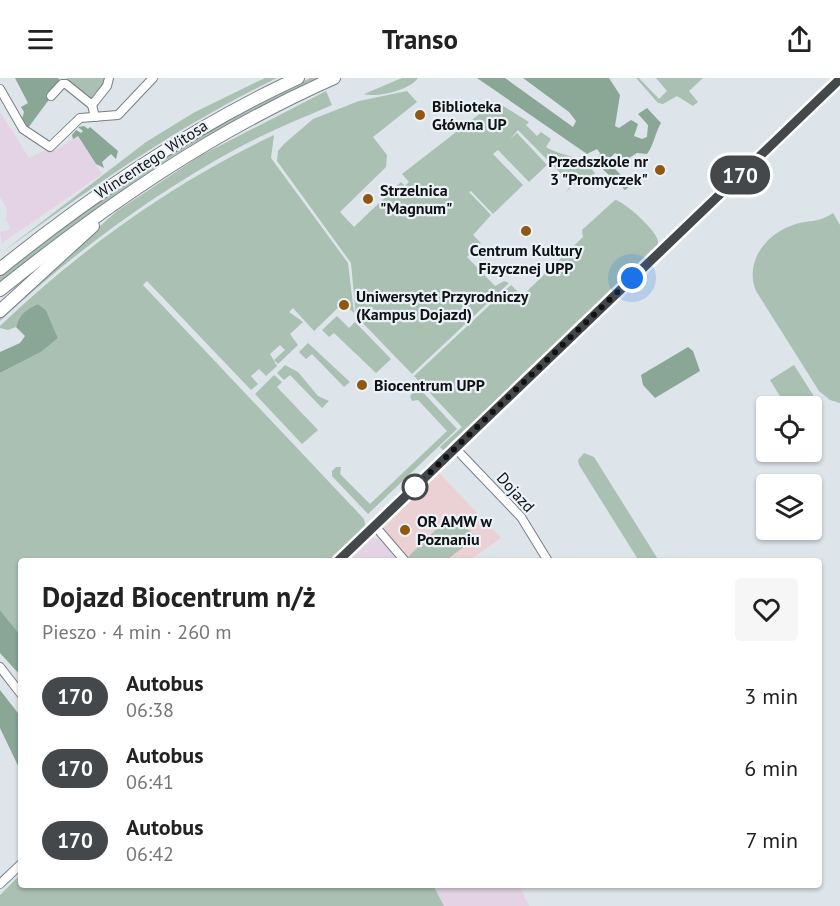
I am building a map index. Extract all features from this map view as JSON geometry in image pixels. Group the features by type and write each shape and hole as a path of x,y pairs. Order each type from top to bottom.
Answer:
{"main road":[{"name":"Wincentego Witosa","path":"0,267 127,174 173,144 237,108 298,78"},
{"name":"Wincentego Witosa","path":"0,290 78,228 154,174 255,116 334,78"},
{"path":"0,311 154,174"}],"street":[{"path":"92,105 107,86 109,78"},
{"path":"0,89 23,129 48,147 56,144 76,121 118,115 153,78"},
{"path":"341,558 840,79"},
{"path":"51,96 64,84 92,105 95,117"},
{"name":"Dojazd","path":"455,448 521,517 546,558"},
{"path":"375,526 402,558"},
{"path":"0,667 18,690"},
{"path":"0,884 18,867"}],"shaded area":[{"path":"0,112 29,158 46,150 58,149 77,136 102,174 2,243 0,232 11,229 6,220 7,209 0,197"},
{"path":"439,473 501,538 472,558 406,558 387,537 384,527"},
{"path":"371,537 380,540 395,558 350,558"},
{"path":"435,888 520,888 529,906 444,906"}],"green space":[{"path":"15,78 58,78 62,82 28,128 22,119 24,112 21,107 28,103"},
{"path":"67,78 107,78 107,80 92,99 88,99 66,81"},
{"path":"265,78 277,78 204,117 134,160 0,254 146,142 195,112"},
{"path":"310,78 321,78 235,120 162,163 91,213 0,284 0,275 16,262 163,156"},
{"path":"402,78 418,78 408,86 393,92 377,95 364,94"},
{"path":"477,78 505,78 573,127 576,121 569,112 523,78 609,78 620,95 615,126 619,128 631,120 638,124 634,136 642,139 647,137 648,125 638,114 647,108 661,123 647,154 637,153 626,160 615,153 607,161 631,185 625,190 596,163 600,153 597,149 587,154"},
{"path":"636,78 639,78 659,99 667,91 656,78 703,78 689,91 698,102 693,106 677,96 663,104 658,103"},
{"path":"326,91 332,105 248,143 173,186 55,272 0,321 0,315 117,211 200,156"},
{"path":"407,91 417,102 373,137 387,155 386,167 340,212 354,227 401,182 405,186 409,182 402,174 491,105 503,106 529,122 526,125 537,136 541,132 551,139 546,147 583,162 595,173 586,183 578,181 565,193 572,185 518,130 510,139 517,133 547,165 529,182 498,150 493,154 523,185 493,214 471,191 469,192 491,215 473,235 481,243 467,257 495,286 504,281 509,283 412,374 356,316 351,263 277,161 278,151 284,144 313,119 359,101"},
{"path":"84,126 88,129 90,127 118,151 116,159 111,154 102,162 104,168 96,164 78,136 73,139 72,135 76,130 81,133 83,131 78,127"},
{"path":"274,135 271,158 348,263 354,313 343,303 314,331 293,308 289,312 303,322 290,334 298,345 278,364 274,360 285,350 280,345 270,354 277,366 266,376 259,369 251,376 258,384 251,390 147,281 143,285 364,519 366,528 334,558 18,558 18,632 0,610 0,373 41,352 58,338 46,310 38,304 24,313 16,327 8,330 0,326 95,244 164,196 236,154"},
{"path":"615,200 632,211 656,236 658,245 655,251 445,452 440,447 462,427 414,376 511,285 522,296 583,237 582,230"},
{"path":"833,213 840,225 840,403 830,400 819,391 756,291 753,280 755,260 766,242 774,235 793,225 822,219"},
{"path":"38,304 46,310 58,338 41,352 0,373 0,352 20,343 25,336 16,327 19,319 27,310"},
{"path":"337,316 349,328 355,322 391,359 376,373 334,333 329,337 322,330"},
{"path":"308,343 350,382 344,387 312,354 306,359 299,352"},
{"path":"688,347 693,351 700,371 655,398 643,385 641,375"},
{"path":"285,365 298,372 318,396 329,401 322,408 290,375 284,380 277,373"},
{"path":"794,365 814,396 780,396 770,380"},
{"path":"274,375 282,382 277,387 318,430 302,444 255,394"},
{"path":"418,387 457,429 368,514 332,476 332,471 336,467 341,467 340,474 370,504 447,431 418,400 412,401 410,396"},
{"path":"584,453 594,457 657,558 637,558 578,460"},
{"path":"450,516 456,517 474,535 473,540 449,558 409,558"},
{"path":"0,610 18,632 18,673 0,653"},
{"path":"0,690 18,713 18,766 0,728"},
{"path":"18,877 18,888 435,888 444,906 0,906 0,895"}],"bus line":[{"name":"170","path":"341,558 840,79"}],"place":[{"name":"Biblioteka Główna UP","path":"420,115"},
{"name":"Przedszkole nr 3 \"Promyczek\"","path":"660,170"},
{"name":"Strzelnica \"Magnum\"","path":"368,199"},
{"name":"Centrum Kultury Fizycznej UPP","path":"526,231"},
{"name":"Uniwersytet Przyrodniczy (Kampus Dojazd)","path":"344,305"},
{"name":"Biocentrum UPP","path":"362,385"},
{"name":"OR AMW w Poznaniu","path":"405,530"}],"route":[{"path":"415,487 632,278"}]}
